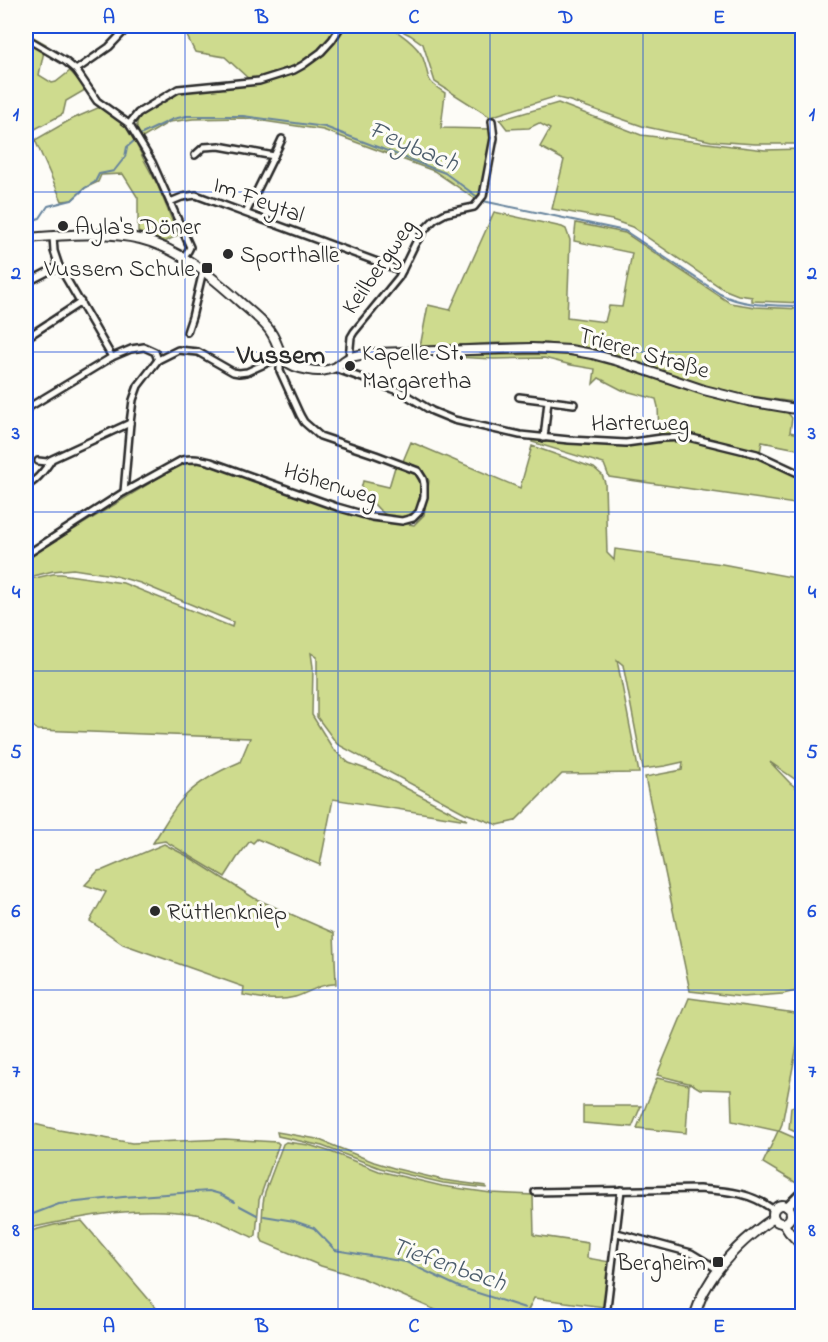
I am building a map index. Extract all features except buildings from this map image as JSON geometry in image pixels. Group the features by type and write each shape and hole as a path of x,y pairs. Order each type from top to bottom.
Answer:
{"main road":[{"path":"26,238 105,234 138,238 160,245 184,256 205,271 265,325 274,337 281,360 309,370 334,368"},
{"name":"Trierer Straße","path":"334,368 350,358 374,353 532,348 570,350 618,360 704,390 802,410"},
{"path":"787,1207 802,1192"},
{"path":"694,1317 703,1292 739,1247 772,1217 780,1205 787,1207 791,1214 789,1220 783,1222 778,1222 772,1217"},
{"path":"783,1222 802,1246"}],"street":[{"path":"76,70 109,46 129,26"},
{"path":"129,124 138,113 178,88 259,81 294,70 321,52 341,26"},
{"path":"26,38 76,70 97,101 129,124 152,162 190,247 184,256"},
{"name":"Keilbergweg","path":"350,358 351,337 402,271 415,244 426,228 446,213 474,207 483,196 494,138 492,121"},
{"path":"246,213 282,139"},
{"path":"195,155 204,147 219,146 274,156"},
{"name":"Im Feytal","path":"170,202 196,195 402,271"},
{"path":"53,236 54,251 59,266 112,357"},
{"path":"26,283 59,266"},
{"path":"187,332 205,271"},
{"path":"26,338 81,303"},
{"path":"26,409 112,357 131,349 144,346 155,352 158,360"},
{"path":"124,492 133,400 138,386 158,360 178,350 198,352 239,374 269,362 281,360"},
{"name":"Höhenweg","path":"26,555 124,492 182,460 199,459 337,507 387,519 412,518 419,512 423,497 423,479 418,471 320,436 300,416 280,371 281,360"},
{"name":"Harterweg","path":"334,368 401,392 432,411 454,420 544,438 627,443 656,438 688,437 757,454 802,475"},
{"name":"Harterweg","path":"519,397 574,404"},
{"path":"544,438 548,401"},
{"path":"38,460 47,462 130,423"},
{"path":"26,486 34,482 52,459"},
{"path":"535,1192 699,1189 731,1192 757,1199 772,1217"},
{"path":"606,1317 621,1190"},
{"path":"617,1233 691,1253 719,1270"}],"green space":[{"path":"182,26 339,26 322,49 312,57 277,74 250,80 225,57 195,52"},
{"path":"345,26 389,27 401,34 417,49 423,58 430,81 445,93 441,128 491,129 486,176 477,200 434,171 323,130 244,118 193,119 169,122 141,139 137,124 141,114 180,91 260,84 293,74 329,49"},
{"path":"392,26 802,26 802,144 711,141 642,126 554,97 490,117 435,82 423,44"},
{"path":"26,33 46,44 39,75 52,83 70,71 85,90 66,101 63,114 26,134"},
{"path":"558,103 641,135 765,150 802,149 802,303 752,301 752,297 723,289 632,227 612,220 552,209 564,160 540,147 550,129 539,123 529,128 507,129 500,120"},
{"path":"100,107 116,116 130,131 158,186 178,235 165,242 138,232 138,198 123,174 101,175 98,182 85,188 72,200 62,201 35,140 70,120"},
{"path":"494,212 566,229 570,240 567,317 605,322 609,306 622,307 632,253 574,241 576,223 625,233 730,303 755,307 802,309 802,403 750,396 705,386 641,365 611,352 545,343 420,347 428,305 450,310"},
{"path":"574,354 786,411 792,418 790,432 802,435 802,450 762,442 760,452 687,435 659,434 656,399 622,390 599,378 593,384 595,369 544,358 494,359 433,356"},
{"path":"532,439 619,446 652,441 687,440 758,457 802,478 802,505 609,477 604,464 532,442"},
{"path":"411,442 520,488 532,446 594,468 602,475 605,483 607,553 614,560 615,549 722,564 802,579 802,784 770,762 802,792 801,990 783,994 743,997 690,991 645,777 682,770 683,762 643,769 623,665 617,660 639,773 562,774 515,821 498,825 465,813 337,744 317,717 317,657 311,653 312,715 333,749 349,763 377,773 467,820 333,799 320,865 257,839 253,843 250,841 225,877 165,841 153,843 185,796 211,776 240,762 250,738 37,730 32,725 26,695 26,580 61,574 123,583 232,627 233,622 140,583 112,575 73,569 26,578 26,559 166,473 187,463 200,462 358,516 414,525 424,515 429,481 421,468 403,461"},
{"path":"395,467 417,473 422,482 418,511 394,518 379,510 361,489 363,481 389,487"},
{"path":"164,844 254,898 334,933 336,984 325,985 282,999 243,995 244,987 123,944 90,921 106,892 85,885 98,871"},
{"path":"689,998 802,1014 779,1131 802,1141 802,1181 798,1184 763,1163 778,1131 732,1121 731,1090 700,1089 692,1084 657,1075"},
{"path":"657,1078 689,1085 686,1133 637,1128"},
{"path":"802,1104 802,1135 789,1129 791,1107"},
{"path":"583,1106 641,1106 632,1127 583,1123"},
{"path":"26,1122 132,1143 225,1139 277,1142 279,1144 259,1200 256,1235 252,1237 197,1214 158,1211 101,1214 26,1229"},
{"path":"277,1132 317,1139 397,1169 443,1180 486,1186 486,1188 443,1183 380,1168 322,1146 278,1136"},
{"path":"286,1142 309,1145 379,1171 442,1186 491,1193 533,1195 534,1235 588,1243 587,1258 610,1262 604,1307 534,1298 525,1316 449,1316 362,1278 321,1266 263,1242 261,1238 265,1192 283,1144"},
{"path":"82,1221 163,1316 26,1316 26,1232"}],"waterway":[{"name":"Feybach","path":"26,222 40,218 48,206 72,200 95,182 99,174 114,171 125,157 127,147 142,134 173,119 187,116 243,116 325,127 445,173 483,201 625,231 720,294 730,298 760,304 802,306"},
{"name":"Tiefenbach","path":"26,1218 59,1204 123,1197 209,1191 235,1202"},
{"name":"Tiefenbach","path":"240,1206 257,1215"},
{"name":"Tiefenbach","path":"264,1216 294,1221 314,1228 335,1250 406,1262 459,1287 525,1308"}],"place":[{"name":"Ayla's Döner","path":"63,226"},
{"name":"Sporthalle","path":"228,254"},
{"name":"Vussem Schule","path":"207,268"},
{"name":"Kapelle St. Margaretha","path":"350,366"},
{"name":"Rüttlenkniep","path":"155,911"},
{"name":"Bergheim","path":"718,1262"}],"district":[{"name":"Vussem","path":"281,354"}]}
